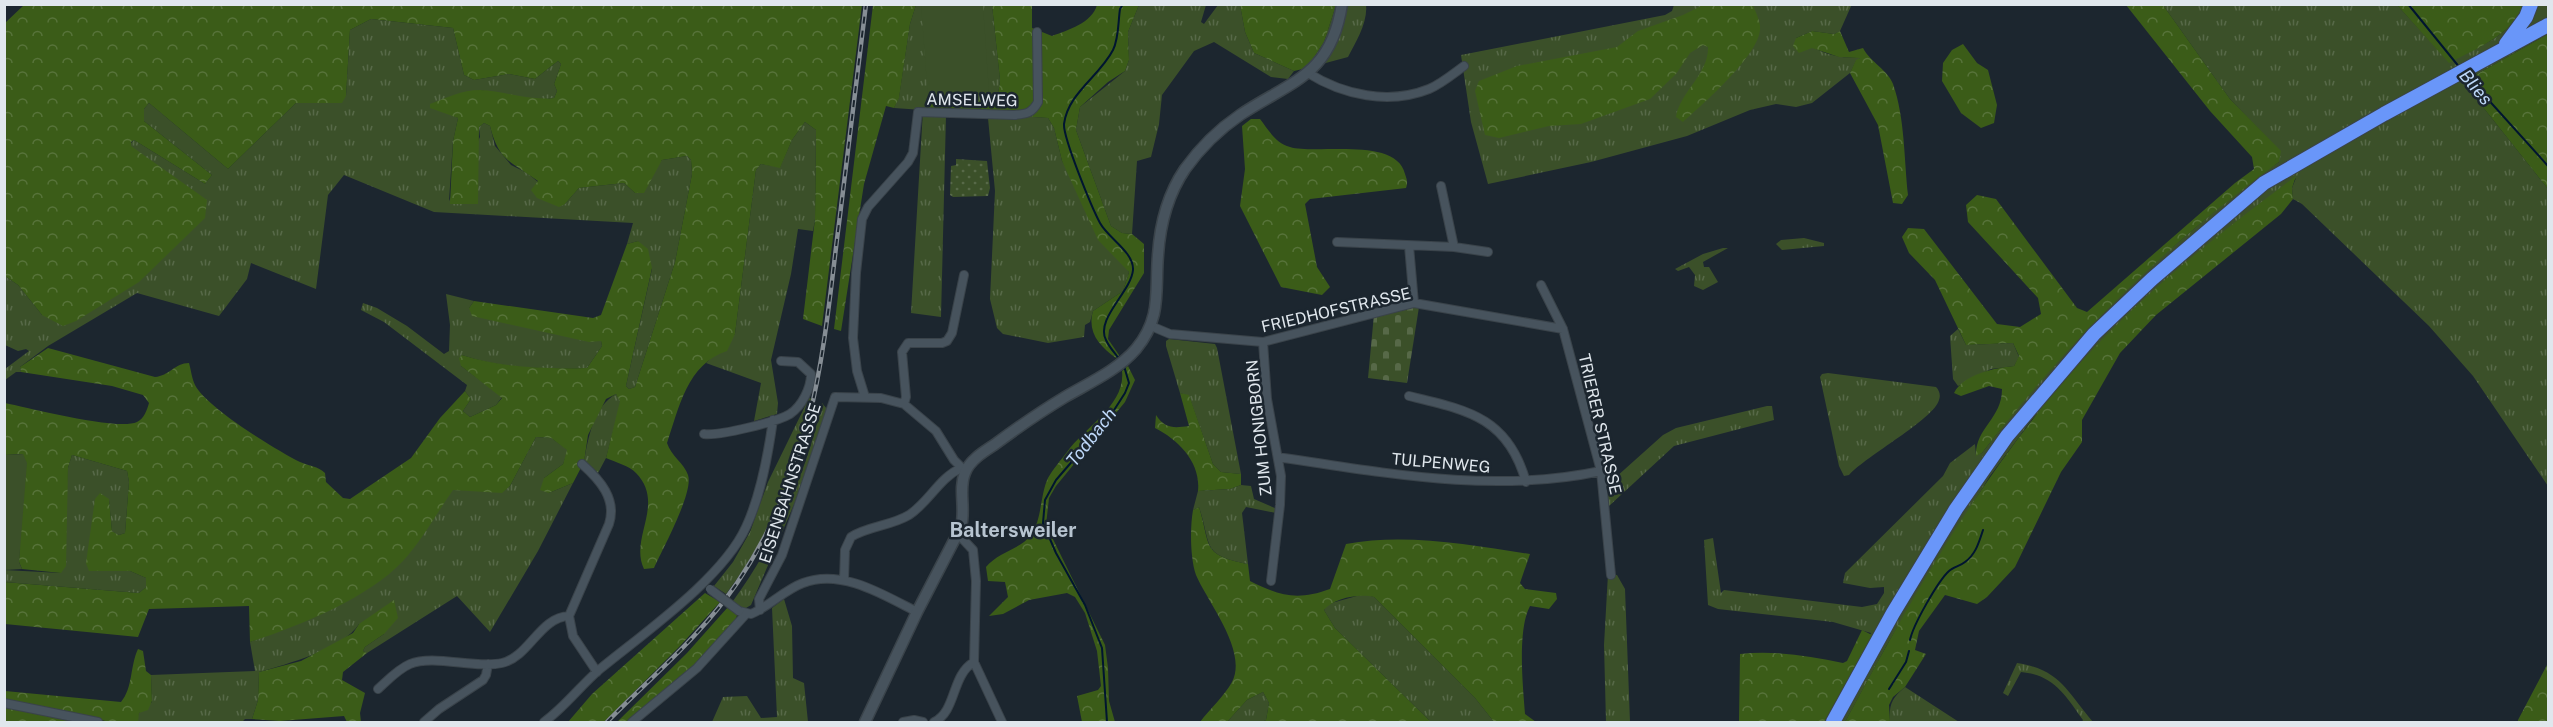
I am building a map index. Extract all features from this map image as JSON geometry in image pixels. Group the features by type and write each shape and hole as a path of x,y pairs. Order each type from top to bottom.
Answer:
{"highway":[{"path":"2500,49 2526,17 2531,4"},
{"path":"1833,723 1893,613 1961,501 2007,436 2094,334 2151,279 2264,183 2500,49 2548,25"}],"main road":[{"path":"865,723 917,612 958,534 964,517 963,470 977,457 1033,417 1117,366 1137,348 1151,326 1156,310 1160,232 1170,200 1184,171 1198,152 1224,127 1308,73 1319,61 1335,32 1342,4"}],"street":[{"name":"AMSELWEG","path":"865,397 857,371 853,338 856,273 865,213 908,162 915,144 918,112 1014,115 1028,114 1035,108 1038,102 1037,32"},
{"path":"1308,73 1341,90 1385,96 1426,90 1464,66"},
{"path":"1441,186 1454,247"},
{"path":"1337,242 1454,247 1488,252"},
{"path":"1409,246 1414,303"},
{"path":"904,404 906,398 902,352 904,345 947,341 952,333 964,275"},
{"name":"TRIERER STRASSE","path":"1541,285 1563,329 1601,471 1611,575"},
{"name":"FRIEDHOFSTRASSE","path":"1151,326 1170,334 1263,342 1414,303 1563,329"},
{"name":"ZUM HONIGBORN","path":"1263,342 1267,399 1281,476 1271,582"},
{"path":"704,434 718,434 773,420 789,415 799,407 812,378 809,371 798,362 782,361"},
{"path":"1409,396 1467,411 1489,422 1500,431 1514,450 1526,482"},
{"name":"EISENBAHNSTRASSE","path":"760,610 759,599 782,555 835,397 865,397"},
{"path":"844,580 846,544 851,537 907,516 924,503 946,477 963,470 936,431 904,404 881,398 865,397"},
{"path":"544,723 597,672 702,584 720,565 746,529 753,512 773,420"},
{"name":"TULPENWEG","path":"1278,457 1379,472 1526,482 1550,481 1601,471"},
{"path":"582,464 602,485 613,513 569,616 573,636 597,672"},
{"path":"958,534 973,550 976,581 974,662 1002,723"},
{"path":"632,723 697,668 743,613 760,610 802,583 818,578 844,580 917,612"},
{"path":"702,584 743,613"},
{"path":"378,689 413,662 488,664 506,662 555,620 569,616"},
{"path":"934,723 944,715 960,678 968,665 974,662"},
{"path":"424,723 439,709 483,680 488,664"},
{"path":"4,703 98,723"},
{"path":"903,723 914,720 923,723"}],"green space":[{"path":"1852,4 1840,31 1834,34 1812,31 1796,38 1826,53 1860,59 1856,61 1850,73 1812,103 1796,107 1776,104 1750,110 1687,136 1591,162 1488,184 1471,122 1461,55 1665,15 1672,11 1674,5"},
{"path":"24,5 862,5 822,326 803,319 815,219 816,130 805,122 792,140 780,168 761,164 756,170 735,334 727,351 713,357 694,377 686,389 676,416 667,443 686,471 689,483 682,507 654,568 644,569 641,557 648,509 648,497 644,485 636,473 606,458 620,401 616,394 606,399 588,435 584,462 573,483 549,493 540,490 544,478 563,464 567,450 551,438 536,437 510,486 502,493 453,490 417,544 388,575 352,599 290,628 250,642 249,606 149,609 138,637 5,624 4,582 139,593 146,587 146,578 130,571 89,571 86,563 95,499 100,493 109,499 112,531 119,535 125,533 129,482 127,471 72,455 68,468 66,566 61,573 22,569 19,562 23,454 5,455 5,403 52,414 112,424 127,424 142,419 149,403 143,395 112,386 21,372 20,367 48,348 155,377 189,363 195,385 213,405 243,428 275,448 325,473 326,482 343,498 350,499 411,458 440,418 465,391 471,399 463,411 470,417 496,405 502,398 461,366 459,358 462,355 493,363 524,367 587,368 602,346 601,341 589,342 472,316 469,308 474,301 593,318 601,315 627,244 638,241 648,249 652,268 626,386 629,389 635,387 675,262 692,174 691,160 687,156 662,160 644,193 635,193 624,183 579,188 565,204 559,207 537,198 531,190 538,181 507,160 497,147 490,126 484,123 479,127 478,204 450,204 453,141 458,118 430,108 430,104 473,90 544,99 554,98 557,91 554,84 561,64 558,61 535,79 509,74 474,80 464,75 453,28 371,19 350,30 346,96 342,103 296,103 228,169 149,103 144,109 144,121 212,175 205,184 134,140 131,146 207,200 205,218 139,282 76,321 63,326 42,315 18,285 5,276 5,23"},
{"path":"873,5 916,5 910,24 899,98 894,108 886,106 864,184 841,331 834,329"},
{"path":"916,5 992,5 1000,80 998,96 992,100 929,101 1022,111 1033,117 1048,118 1054,128 1062,161 1129,272 1123,291 1093,311 1090,322 1085,325 1084,337 1048,343 1003,334 997,328 990,299 995,191 988,118 946,115 941,317 911,313 923,110 894,108 899,97 910,24"},
{"path":"921,5 983,5 989,93 928,97"},
{"path":"992,5 1032,5 1032,28 1052,36 1085,21 1097,5 1139,5 1128,32 1129,60 1125,71 1108,82 1080,107 1076,130 1111,226 1122,233 1132,234 1144,244 1144,273 1109,330 1108,339 1119,355 1116,358 1104,349 1093,332 1093,311 1123,291 1129,272 1098,240 1062,161 1054,128 1048,118 1033,117 1022,111 928,109 925,105 929,101 992,100 998,96 1000,80"},
{"path":"1139,5 1206,5 1201,22 1204,24 1218,5 1240,5 1245,32 1254,53 1294,71 1288,79 1271,77 1214,42 1194,51 1162,95 1159,124 1151,157 1137,161 1132,234 1122,233 1111,226 1076,130 1080,107 1125,71 1129,60 1128,32"},
{"path":"1240,5 1336,5 1324,42 1307,68 1294,71 1254,53 1245,32"},
{"path":"1336,5 1366,5 1365,18 1358,38 1348,57 1307,68 1324,42"},
{"path":"1703,5 1753,5 1760,27 1758,38 1742,64 1683,122 1676,117 1683,99 1704,66 1708,47 1703,45 1690,53 1676,74 1650,99 1581,124 1549,126 1499,138 1485,135 1475,91 1479,81 1517,66 1617,47 1638,31 1683,15"},
{"path":"2126,5 2163,5 2230,99 2281,151 2279,162 2196,227 2157,261 2084,333 2015,411 1982,453 1976,456 1980,438 1998,408 2002,389 1989,386 1961,396 1954,393 1965,381 1980,373 2014,366 2019,356 2013,343 1966,345 1935,280 1909,253 1902,237 1908,228 1924,229 1997,324 2020,327 2041,314 2038,298 1968,222 1966,205 1977,195 1996,199 2077,308 2087,312 2254,169 2252,157 2210,111"},
{"path":"2163,5 2397,5 2449,62 2502,33 2518,16 2523,5 2548,5 2548,34 2463,82 2548,189 2548,486 2473,376 2429,326 2302,204 2293,199 2292,188 2296,178 2033,418 1990,476 1938,560 1888,643 1845,722 1824,722 1871,633 1833,622 1718,609 1708,605 1704,540 1713,538 1721,593 1724,590 1862,607 1877,604 1884,593 1884,587 1870,588 1843,583 1845,573 1943,476 1950,463 1975,444 1976,455 1982,453 2026,396 2089,325 2147,269 2244,186 2279,162 2280,151 2230,99"},
{"path":"2397,5 2523,5 2518,16 2502,33 2449,63"},
{"path":"371,19 453,28 464,75 474,80 509,74 535,79 558,61 561,64 554,84 557,91 554,98 537,100 479,90 452,115 458,118 453,141 449,201 480,137 479,127 484,123 490,126 495,146 511,165 527,173 565,204 579,188 624,183 635,193 662,160 687,156 691,160 692,174 675,262 635,387 629,389 626,386 652,269 638,241 627,244 633,223 434,212 344,175 328,195 316,289 251,263 247,279 219,316 137,293 48,346 20,367 21,372 16,372 5,380 5,369 29,351 26,349 18,351 5,345 5,276 18,285 42,315 134,140 205,184 212,175 144,121 144,109 149,103 228,169 296,103 346,96 350,30"},
{"path":"1812,31 1834,34 1840,31 1849,52 1863,48 1891,79 1897,97 1904,139 1908,195 1902,204 1893,203 1878,125 1850,73 1856,60 1860,58 1839,57 1812,48 1799,53 1793,46 1796,38"},
{"path":"2548,34 2548,189 2463,82"},
{"path":"1963,44 1977,63 1988,70 1997,105 1994,123 1981,128 1961,113 1942,81 1943,63 1952,50"},
{"path":"1251,119 1260,119 1277,140 1290,147 1372,151 1387,155 1399,162 1405,174 1406,188 1310,199 1305,204 1317,267 1330,287 1322,295 1281,287 1240,206 1245,169 1242,126"},
{"path":"805,122 816,130 813,231 798,229 791,274 771,360 778,403 777,414 754,421 761,383 706,363 735,334 756,170 761,164 780,167 792,140"},
{"path":"956,159 987,161 990,188 988,196 953,197 950,195 951,166 956,165"},
{"path":"2296,176 2292,188 2293,199 2281,214 2156,315 2120,353 2082,420 2082,442 2061,472 2015,567 1987,597 1977,604 1945,595 1919,631 1915,650 1926,654 1905,687 1893,697 1889,705 1890,722 1845,722 1899,623 1958,526 2022,433 2058,388 2096,346 2167,278"},
{"path":"1804,238 1824,243 1824,246 1782,250 1776,244 1781,240"},
{"path":"1728,248 1703,262 1704,267 1709,267 1718,282 1703,290 1694,286 1695,275 1689,267 1678,271 1675,269 1703,254"},
{"path":"446,294 474,301 469,308 601,341 602,346 587,368 508,366 462,355 461,366 502,397 496,405 470,417 463,411 471,399 465,391 467,385 384,322 361,310 363,303 377,308 407,326 444,354 449,351 450,325"},
{"path":"1419,307 1407,383 1368,378 1374,314"},
{"path":"1958,329 1966,345 2013,343 2019,357 2014,366 1991,369 1958,386 1953,379 1950,336"},
{"path":"1169,339 1215,344 1241,474 1221,472 1213,464 1189,396 1180,393 1166,346 1166,341"},
{"path":"1128,366 1135,380 1125,402 1056,486 1049,498 1046,525 1105,645 1109,701 1115,722 1082,722 1077,696 1098,690 1101,686 1097,651 1085,613 1075,597 1067,593 1029,600 1003,614 989,616 1008,597 1005,582 988,581 986,567 1031,535 1035,529 1048,478 1075,443 1111,405 1122,383 1122,371"},
{"path":"1828,373 1936,387 1940,398 1934,408 1913,427 1849,475 1844,476 1839,466 1820,377"},
{"path":"1180,393 1189,395 1213,464 1221,472 1241,474 1241,485 1230,489 1198,491 1196,471 1187,454 1172,439 1155,428 1156,415 1170,427 1189,426"},
{"path":"616,394 621,401 606,458 598,473 584,462 588,443 597,414 608,399"},
{"path":"809,398 813,399 807,425 780,501 756,549 726,594 714,586 733,562 750,532 768,482"},
{"path":"822,403 827,409 795,502 751,605 742,608 733,601 763,555 788,506 807,456"},
{"path":"1772,406 1774,420 1674,446 1609,506 1606,486 1663,435 1676,428"},
{"path":"536,437 551,438 568,450 563,464 544,478 549,493 573,483 538,551 490,632 457,596 367,653 363,651 365,647 384,634 359,624 341,641 328,648 299,660 259,672 258,700 252,719 245,719 242,722 136,721 139,713 152,702 151,675 255,671 250,642 337,606 380,580 453,489 502,492 510,486"},
{"path":"23,454 27,463 19,562 22,569 5,570 5,455"},
{"path":"72,455 127,471 129,482 125,533 119,535 112,531 109,500 89,571 130,571 146,578 146,587 139,593 5,582 4,570 61,573 68,468"},
{"path":"1241,485 1251,486 1254,499 1277,509 1276,513 1246,507 1242,513 1248,564 1222,557 1215,552 1208,540 1199,507 1193,510 1198,491 1230,489"},
{"path":"1199,507 1207,540 1215,552 1233,561 1248,564 1250,581 1289,595 1308,595 1330,589 1346,544 1415,540 1530,554 1520,583 1525,589 1556,593 1557,599 1549,609 1530,606 1523,629 1525,714 1536,722 1494,722 1475,698 1374,597 1362,596 1334,602 1324,610 1335,628 1431,722 1262,722 1266,720 1269,703 1263,692 1247,700 1227,722 1200,722 1229,687 1236,670 1231,642 1194,568 1191,525 1193,510"},
{"path":"1608,574 1617,575 1625,589 1630,722 1606,722 1604,645"},
{"path":"705,593 720,602 680,646 604,722 568,722 592,694"},
{"path":"1364,594 1374,597 1475,698 1494,722 1431,722 1335,628 1324,610 1328,604"},
{"path":"784,599 792,626 793,678 804,683 808,722 712,722 723,697 747,696 761,718 777,717 772,608"},
{"path":"394,600 398,618 384,634 365,647 363,651 367,653 343,672 342,680 365,693 360,713 361,722 347,722 344,716 280,721 252,719 258,700 259,672 301,661 353,633 359,624"},
{"path":"728,607 737,614 734,623 708,654 651,706 626,722 617,722 687,653"},
{"path":"1862,630 1872,635 1824,722 1739,722 1740,654 1779,653 1843,663 1847,661"},
{"path":"138,649 143,651 146,671 151,675 152,701 148,710 139,713 138,722 110,722 5,699 5,691 121,702 130,684"},
{"path":"2017,663 2032,666 2054,677 2093,722 2082,722 2077,711 2058,688 2042,677 2021,672 2008,696 2003,693"},
{"path":"2548,663 2548,722 2518,722 2518,720"},
{"path":"1905,687 1959,722 1890,722 1892,703"},
{"path":"1263,692 1269,703 1266,720 1227,722 1247,700"},
{"path":"5,707 83,722 5,722"}],"waterway":[{"name":"Todbach","path":"1119,359 1107,343 1104,332 1105,323 1131,278 1132,263 1125,251 1100,223 1073,158 1064,124 1071,103 1113,50 1120,9 1123,4"},
{"name":"Blies","path":"2408,4 2460,68"},
{"name":"Blies","path":"2466,75 2548,166"},
{"name":"Todbach","path":"1107,722 1102,648 1085,605 1056,553 1043,523 1045,500 1056,480 1107,421 1125,393 1129,383 1124,366"},
{"path":"1910,640 1933,593 1952,568 1969,559 1977,548 1983,530"},
{"path":"1889,689 1906,662 1909,651"}],"railway":[{"path":"607,722 708,621 737,583 762,542 782,501 797,460 809,418 825,331 866,4"}],"district":[{"name":"Baltersweiler","path":"1013,530"}]}
